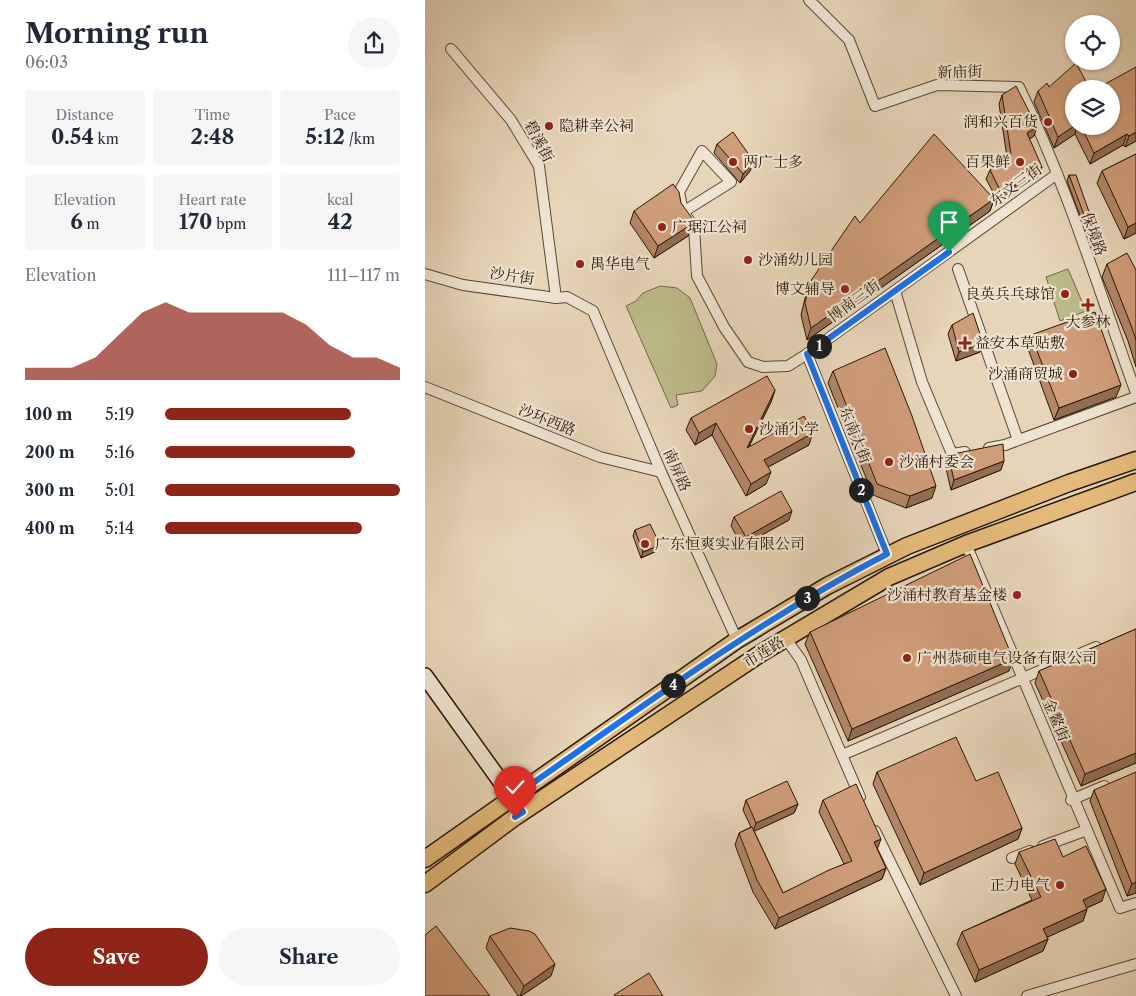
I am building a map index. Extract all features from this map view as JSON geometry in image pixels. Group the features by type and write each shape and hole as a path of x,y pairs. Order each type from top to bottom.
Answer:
{"main road":[{"name":"市莲路","path":"425,859 737,640 827,586 887,554 1069,483 1136,460"},
{"name":"市莲路","path":"425,884 523,812 786,639 889,577 966,544 1136,482"}],"street":[{"name":"新庙街","path":"809,0 849,40 875,106 937,85 1019,87"},
{"name":"碧溪街","path":"451,49 511,120 539,166 556,298"},
{"name":"保境路","path":"1019,87 1057,174 1136,395"},
{"path":"702,151 731,182 683,212 679,192 702,151"},
{"name":"东文三街","path":"895,290 1057,174"},
{"name":"博南三街","path":"683,212 694,227 697,276 724,328 748,362 763,367 788,366 895,290"},
{"path":"958,269 1018,440"},
{"name":"沙片街","path":"425,274 463,284 556,298 567,297 593,310"},
{"path":"895,290 923,382 952,454 1005,445 1136,395"},
{"name":"南屏路","path":"593,310 661,472 737,640"},
{"name":"东南大街","path":"807,354 887,554"},
{"name":"沙环西路","path":"425,387 600,457 661,472"},
{"name":"金鳌街","path":"966,544 1120,908 1136,903"},
{"path":"786,639 801,660 864,807"},
{"path":"842,755 1110,641"},
{"path":"425,676 523,812"},
{"path":"1071,800 1111,783"},
{"path":"872,825 956,996"},
{"path":"1011,858 1087,830"},
{"path":"1027,996 1136,964"}],"shaded area":[{"name":"良英兵乓球馆","path":"1068,269 1086,311 1060,321 1046,277"},
{"path":"660,286 677,288 690,298 717,364 715,376 702,391 676,395 678,405 671,408 626,306 636,301 643,293"}],"building":[{"path":"1136,67 1136,132 1129,136 1127,134 1094,153 1085,135 1120,135 1120,80 1112,80"},
{"path":"1068,70 1080,70 1085,80 1065,80 1065,132 1058,137 1038,91 1047,83 1049,87"},
{"path":"1016,86 1037,127 1027,133 1042,167 1002,194 990,170 1011,154 1002,95"},
{"path":"733,132 754,162 743,174 717,144"},
{"path":"934,134 994,199 811,328 805,303 810,282 855,216 860,223"},
{"path":"1136,154 1136,223 1128,227 1102,171"},
{"path":"1069,175 1076,175 1088,209 1103,241 1095,244"},
{"name":"广琚江公祠","path":"673,184 679,192 681,203 692,218 692,224 658,246 634,211"},
{"path":"1127,253 1136,270 1136,340 1107,264"},
{"name":"沙涌商贸城","path":"1095,312 1121,385 1059,408 1031,335"},
{"path":"973,313 983,343 959,352 952,325"},
{"name":"沙涌村委会","path":"885,348 912,416 936,486 910,496 877,484 833,371"},
{"path":"767,376 775,390 747,448 804,416 813,433 764,460 771,472 751,484 716,423 699,433 691,418"},
{"path":"1003,444 1004,461 954,480 948,455"},
{"path":"781,491 792,511 746,537 734,517"},
{"path":"650,524 660,545 643,552 635,530"},
{"name":"广州恭硕电气设备有限公司","path":"970,554 1013,659 852,729 810,632"},
{"path":"1136,629 1136,753 1085,774 1039,671"},
{"path":"956,737 976,781 998,772 1022,828 924,873 877,772"},
{"path":"1136,772 1136,882 1132,884 1094,790"},
{"path":"787,781 798,804 756,823 746,800"},
{"path":"856,784 881,839 874,842 886,868 779,918 757,880 739,833 752,827 783,893 829,870 852,861 823,800"},
{"path":"1055,839 1063,857 1086,846 1106,889 1083,900 1087,909 1043,929 1048,939 979,970 962,932 1041,897 1019,852"},
{"path":"436,926 490,996 425,996 425,935"},
{"path":"510,928 529,931 535,934 555,964 524,986 490,936"},
{"path":"649,973 663,996 614,995"}],"place":[{"name":"润和兴百货","path":"1048,122"},
{"name":"隐耕幸公祠","path":"549,126"},
{"name":"两广士多","path":"733,162"},
{"name":"百果鲜","path":"1020,162"},
{"name":"广琚江公祠","path":"662,227"},
{"name":"沙涌幼儿园","path":"748,260"},
{"name":"禺华电气","path":"580,264"},
{"name":"博文辅导","path":"845,289"},
{"name":"良英兵乓球馆","path":"1065,294"},
{"name":"大参林","path":"1088,305"},
{"name":"益安本草贴敷","path":"965,343"},
{"name":"沙涌商贸城","path":"1073,374"},
{"name":"沙涌小学","path":"749,429"},
{"name":"沙涌村委会","path":"889,462"},
{"name":"广东恒爽实业有限公司","path":"645,544"},
{"name":"沙涌村教育基金楼","path":"1017,595"},
{"name":"广州恭硕电气设备有限公司","path":"907,658"},
{"name":"正力电气","path":"1060,885"}],"route":[{"path":"515,817 523,812 513,797 737,640 827,586 887,554 807,354 949,252"}]}
